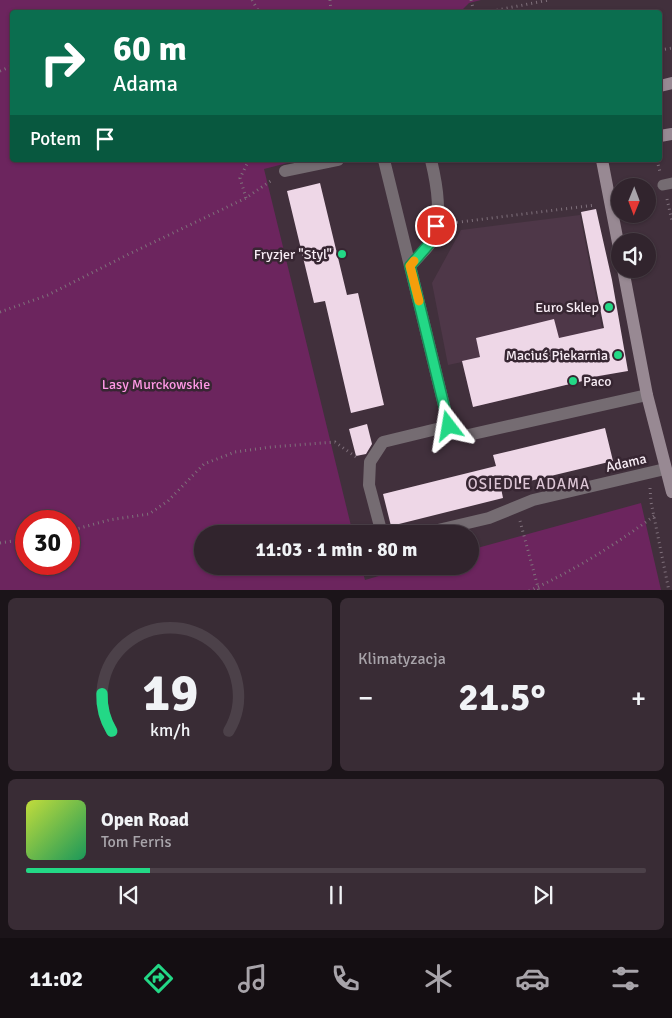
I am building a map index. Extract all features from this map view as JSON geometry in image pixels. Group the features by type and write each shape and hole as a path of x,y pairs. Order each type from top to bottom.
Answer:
{"street":[{"path":"285,171 328,162"},
{"path":"384,162 449,426 464,436 647,395"},
{"path":"410,266 430,243 436,226 437,185 431,162"},
{"path":"602,162 616,233"},
{"name":"Adama","path":"625,278 647,395 666,449 665,469 672,492"},
{"path":"380,525 369,485 370,462 383,442 449,426"},
{"name":"Adama","path":"460,525 490,518 533,500 665,469"}],"path":[{"path":"497,10 549,0"},
{"path":"246,198 240,178 248,162"},
{"path":"0,312 48,295 167,235 246,198 285,171"},
{"path":"436,226 598,204"},
{"path":"80,528 109,520 149,514 168,500 204,464 236,452 335,442 360,460 370,462"},
{"path":"649,473 651,502 669,590"},
{"path":"516,507 539,588"},
{"path":"528,590 539,588 619,541 654,516"},
{"path":"0,543 15,541"}],"shaded area":[{"path":"580,215 611,374 473,407 462,362 448,365 432,283 461,230"}],"green space":[{"name":"Lasy Murckowskie","path":"0,0 481,0 469,3 462,10 10,10 10,162 291,162 264,169 351,525 194,525 194,575 364,575 365,580 382,575 479,575 479,548 641,503 661,590 0,590"}],"building":[{"path":"320,183 347,295 358,293 384,405 351,413 325,301 314,303 287,191"},
{"path":"596,209 612,280 628,371 587,378 587,380 473,407 462,361 480,357 476,338 554,319 559,338 604,328 581,212"},
{"path":"367,424 372,444 366,454 356,456 349,429"},
{"path":"605,428 613,461 501,488 503,498 391,525 383,494 496,466 493,455"}],"slow traffic":[{"path":"414,261 410,266 419,301"}],"place":[{"name":"Fryzjer \"Styl\"","path":"342,254"},
{"name":"Euro Sklep","path":"609,307"},
{"name":"Maciuś Piekarnia","path":"618,355"},
{"name":"Paco","path":"573,381"}],"district":[{"name":"OSIEDLE ADAMA","path":"529,484"}],"route":[{"path":"436,226 430,243 410,266 449,426"}]}
